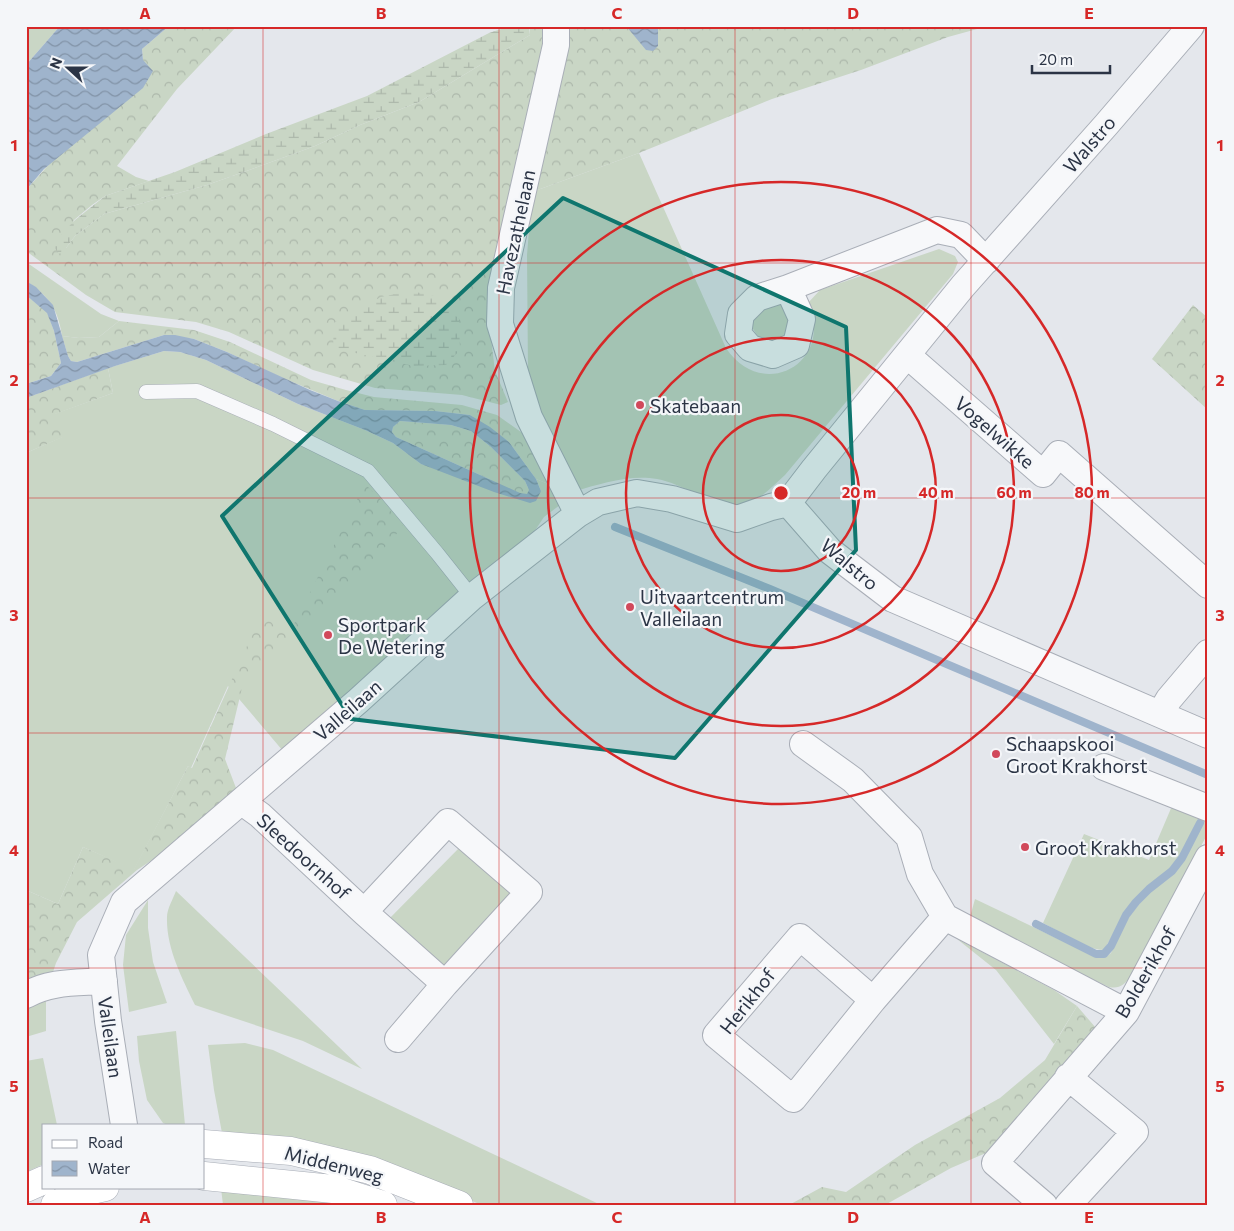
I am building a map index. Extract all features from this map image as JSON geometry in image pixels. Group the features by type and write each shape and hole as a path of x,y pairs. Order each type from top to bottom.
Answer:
{"main road":[{"name":"Middenweg","path":"205,1144 300,1153 370,1170 459,1205"},
{"name":"Middenweg","path":"205,1176 333,1189 382,1205"},
{"path":"26,1188 42,1181"},
{"path":"55,1205 83,1192 101,1188"}],"street":[{"name":"Havezathelaan","path":"556,26 556,45 501,288 500,324 529,418 578,514"},
{"name":"Walstro","path":"1191,26 963,286 788,504 830,551 892,599 1208,735"},
{"path":"788,288 937,230 961,235 986,261"},
{"name":"Vogelwikke","path":"914,362 1043,474 1059,454 1208,586"},
{"name":"Valleilaan","path":"124,1124 101,955 124,902 358,701 472,597 578,514 598,502 637,493 672,499 736,519 771,507 788,504"},
{"path":"1160,714 1169,699 1208,653"},
{"path":"803,744 853,780 909,837 920,874 945,917 1126,1012"},
{"path":"1104,767 1208,808"},
{"name":"Sleedoornhof","path":"242,802 260,816 445,984"},
{"name":"Sleedoornhof","path":"364,912 448,822 529,892 398,1038"},
{"name":"Bolderikhof","path":"1044,1205 995,1163 1126,1012 1208,858"},
{"name":"Herikhof","path":"873,1000 800,937 716,1034 793,1099 873,1000 945,917"},
{"path":"26,995 36,989 59,984 104,981"},
{"path":"1068,1077 1136,1132 1068,1205"}],"lane":[{"path":"146,392 197,391 272,424 368,471 472,597"}],"highlighted area":[{"path":"563,198 846,327 856,550 675,758 351,719 222,516"}],"green space":[{"path":"26,26 60,26 26,65"},
{"path":"169,26 237,26 177,89 117,166 136,177 149,181 105,196 92,205 74,220 66,248 75,236 104,214 207,185 315,146 360,125 419,102 530,35 530,27 544,26 544,41 534,93 516,160 489,322 495,371 508,402 501,405 462,395 375,388 313,370 229,332 196,322 115,312 86,295 26,251 26,190 143,60 142,49"},
{"path":"510,26 529,26 530,35 419,102 360,125 315,146 207,185 104,214 75,236 59,254 54,247 55,241 75,220 105,196 175,172 266,134 367,96 489,33"},
{"path":"564,26 626,26 631,32 658,46 658,26 988,26 948,37 861,70 772,99 639,153 532,192"},
{"path":"639,153 726,348 741,364 758,372 775,373 791,368 804,358 812,343 814,324 808,303 820,290 939,249 955,256 958,262 953,274 785,475 767,492 755,500 743,504 718,502 669,482 647,478 615,480 575,491 544,438 528,374 527,255 532,192"},
{"path":"26,262 101,314 119,321 99,337 79,338 62,336 58,318 51,304 41,292 26,281"},
{"path":"410,291 436,296 459,319 460,350 446,365 414,366 333,348 334,323 381,297"},
{"path":"26,295 47,312 54,331 61,363 51,376 26,384"},
{"path":"780,304 785,306 792,316 786,337 772,342 760,338 753,329 752,321 758,308"},
{"path":"1193,305 1208,318 1208,410 1152,359"},
{"path":"119,321 194,330 230,342 311,380 374,397 462,405 497,415 521,432 556,475 561,489 536,479 509,442 470,415 435,411 365,410 338,401 194,339 164,335 77,362 71,361 62,336 79,338 99,337"},
{"name":"Sportpark De Wetering","path":"164,351 180,352 206,360 298,404 393,443 421,464 541,491 536,479 561,489 560,505 544,517 534,532 474,578 283,751 228,686 191,768 188,766 134,870 83,847 58,904 26,890 26,453 62,437 54,414 113,393 108,368"},
{"path":"108,368 113,393 55,414 63,437 26,453 26,398"},
{"path":"400,421 451,425 471,431 491,447 525,481 529,490 527,494 520,493 396,437 392,432 393,427"},
{"path":"365,484 403,526 390,542 242,688 225,759 236,788 172,847 137,870 77,922 56,963 52,975 26,981 26,890 58,904 83,847 134,869 188,766 192,768 261,615 292,628"},
{"path":"1172,806 1200,816 1180,855 1170,868 1136,898 1128,908 1104,950 1088,947 1043,923 1084,834 1149,860"},
{"path":"1205,817 1208,818 1208,833 1131,976 1119,987 1109,987 977,924 970,917 975,899 1094,956 1106,957 1111,953 1120,931 1131,914 1150,891 1174,872 1184,859"},
{"path":"460,847 514,894 442,971 386,922"},
{"path":"176,891 362,1069 303,1041 195,1005 176,962 167,929 167,914"},
{"path":"148,900 148,928 153,962 167,1003 129,1012 123,965 126,935"},
{"path":"957,939 1054,990 1077,1006 1054,1044 996,970"},
{"path":"46,997 46,1031 26,1037 26,1005"},
{"path":"1077,1006 1096,1028 993,1150 951,1168 885,1205 789,1205 822,1187 846,1192 915,1145 1000,1098 1045,1060"},
{"path":"176,1031 185,1124 163,1123 147,1100 139,1061 137,1036"},
{"path":"245,1043 273,1050 601,1205 482,1205 450,1192 222,1133 208,1045"},
{"path":"43,1058 57,1124 42,1124 42,1165 26,1172 26,1061"},
{"path":"221,1188 348,1205 223,1205"}],"water":[{"path":"60,26 169,26 142,49 143,60 153,71 143,88 44,169 26,190 26,65"},
{"path":"626,26 658,26 658,46 653,51 646,50"},
{"path":"26,281 36,287 53,305 71,361 77,362 164,335 175,335 194,339 227,352 310,390 365,410 435,411 470,415 490,427 509,442 536,479 541,491 536,501 530,503 494,492 421,464 393,443 298,404 206,360 180,352 164,351 115,366 26,398 26,384 51,376 61,363 54,331 47,313 26,295","holes":["400,421 451,425 471,431 491,447 525,481 529,490 527,494 520,493 396,437 392,432 393,427"]}],"waterway":[{"path":"615,527 770,589 1208,775"},
{"path":"1036,924 1096,954 1104,954 1111,946 1126,915 1136,902 1172,871 1182,858 1200,823"}],"place":[{"name":"Skatebaan","path":"640,405"},
{"name":"Uitvaartcentrum Valleilaan","path":"630,607"},
{"name":"Sportpark De Wetering","path":"328,635"},
{"name":"Schaapskooi Groot Krakhorst","path":"996,754"},
{"name":"Groot Krakhorst","path":"1025,847"}]}
